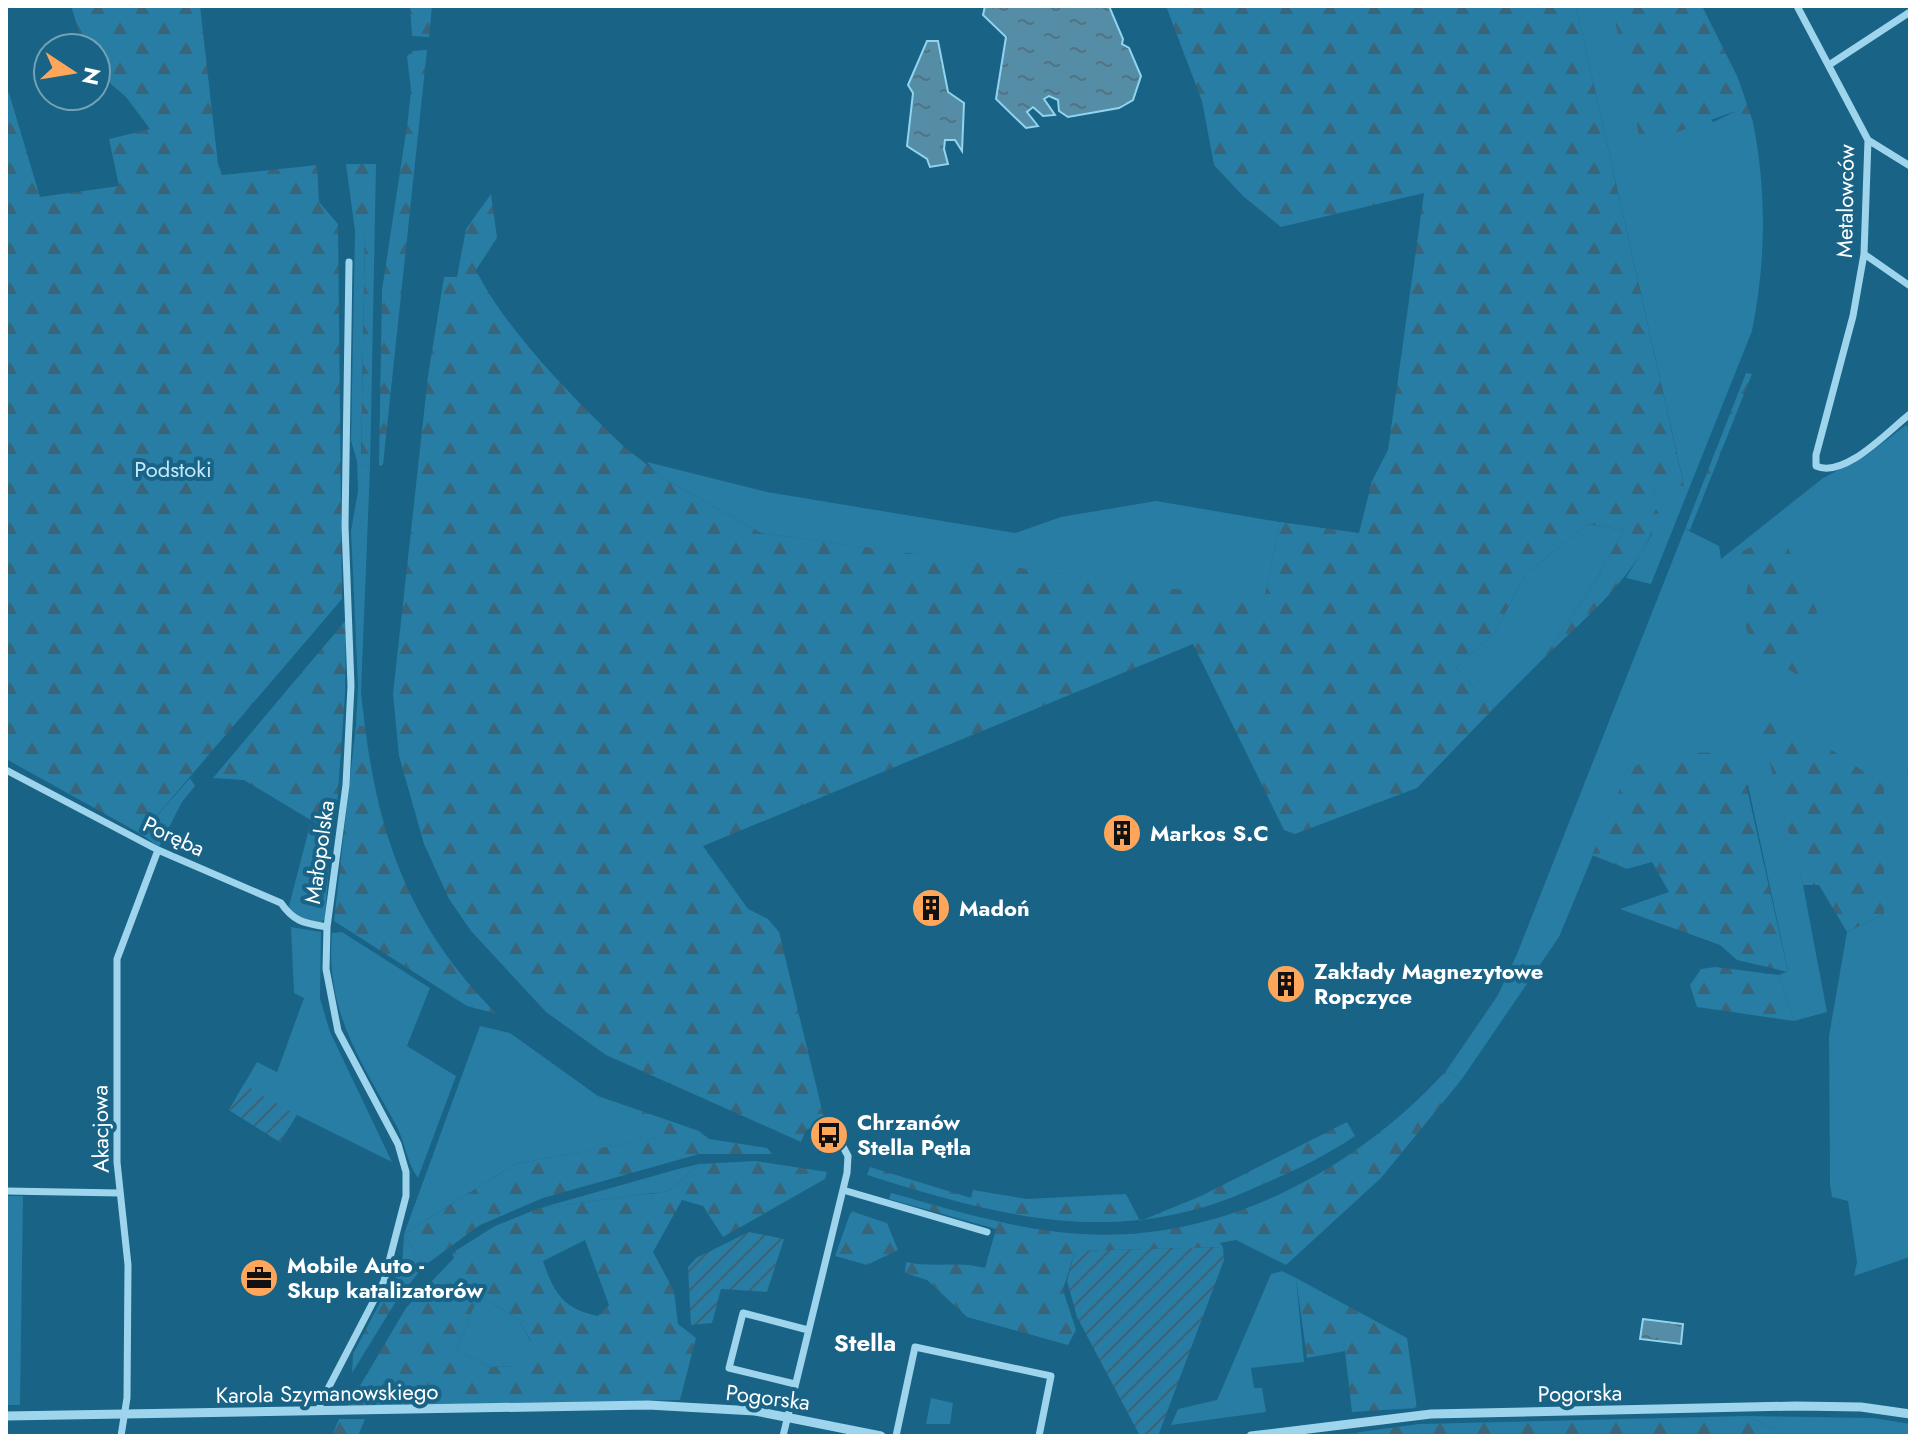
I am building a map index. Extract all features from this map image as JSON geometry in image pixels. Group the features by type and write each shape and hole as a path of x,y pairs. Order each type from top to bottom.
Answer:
{"street":[{"name":"Metalowców","path":"1797,6 1868,140 1864,254 1853,316 1816,455 1816,466 1823,469 1846,463 1876,444 1910,414"},
{"path":"1829,65 1910,12"},
{"path":"1868,140 1910,166"},
{"path":"1864,254 1910,286"},
{"name":"Małopolska","path":"320,1411 320,1404 384,1281 406,1196 406,1172 398,1144 335,1020 326,969 327,927 346,785 351,686 345,526 349,262"},
{"name":"Poręba","path":"6,770 158,850 281,903 289,916 298,922 327,927"},
{"name":"Akacjowa","path":"121,1436 128,1265 120,1193 117,959 158,850"},
{"path":"783,1436 843,1190 848,1156 832,1126"},
{"path":"843,1190 987,1232"},
{"path":"6,1191 120,1193"},
{"path":"795,1384 729,1368 743,1313 808,1330"},
{"path":"896,1436 915,1347 1051,1376 1039,1436"},
{"name":"Karola Szymanowskiego","path":"6,1416 648,1405"},
{"name":"Pogorska","path":"648,1405 788,1415 881,1436"},
{"name":"Pogorska","path":"1251,1436 1431,1414 1796,1406 1861,1407 1910,1414"}],"green space":[{"name":"Podstoki","path":"71,6 200,6 218,164 222,175 317,165 319,202 338,224 342,599 141,834 6,759 6,83 40,197 119,186 109,139 150,129 126,97 112,85 112,32 79,32"},
{"path":"410,6 432,6 429,37 412,36"},
{"path":"1166,6 1576,6 1684,486 1659,485 1649,500 1659,513 1639,556 1611,593 1544,658 1596,580 1624,530 1588,524 1526,574 1494,633 1456,668 1494,708 1417,788 1295,834 1284,830 1193,644 703,846 748,909 768,919 779,932 825,1122 806,1130 801,1142 606,1055 546,1012 471,931 449,899 424,844 399,756 393,694 428,376 444,277 457,277 466,229 491,194 497,238 476,270 520,337 578,402 657,475 761,533 1264,601 1280,522 1359,533 1372,481 1388,450 1424,193 1281,227 1243,196 1214,165 1202,101"},
{"path":"1576,6 1612,6 1713,122 1734,112 1753,122 1758,148 1763,227 1760,279 1752,331 1651,584 1626,578 1652,534 1649,500 1659,485 1684,485"},
{"path":"1612,6 1702,6 1738,78 1753,122 1733,112 1641,145"},
{"path":"427,50 383,465 379,466 382,290 408,119 411,90 407,56 413,51"},
{"path":"346,164 376,164 370,469 361,462 365,232 355,231"},
{"path":"355,231 365,231 361,462 370,469 361,692 365,727 356,725 358,685 351,531 358,491 357,461 351,441"},
{"path":"1746,373 1752,374 1690,530 1685,529"},
{"path":"1906,425 1910,430 1910,768 1907,771 1910,774 1910,1257 1854,1276 1857,1262 1848,1201 1832,1197 1830,1185 1829,1036 1847,932 1884,914 1755,703 1803,885 1827,1012 1794,1021 1779,975 1788,971 1748,785 1629,768 1559,937 1462,1079 1446,1071 1498,995 1517,954 1685,529 1719,546 1721,559 1823,478 1867,455"},
{"path":"647,462 767,492 1015,533 1061,517 1156,501 1280,522 1264,602 761,533 657,475"},
{"path":"1588,524 1624,530 1596,580 1544,658 1494,708 1456,668 1494,633 1526,574"},
{"path":"1763,540 1785,541 1817,611 1800,676 1761,653 1747,629 1744,608 1753,564 1734,563 1743,551"},
{"path":"346,620 345,694 337,806 319,825 244,780 213,778"},
{"path":"1753,703 1788,721 1884,785 1884,914 1847,932 1819,885 1803,885"},
{"path":"356,725 365,727 380,809 391,847 422,917 443,950 497,1014 467,1006 334,921"},
{"path":"1672,752 1724,753 1742,766 1788,972 1737,960 1720,945 1620,909 1669,892 1652,862 1627,869 1592,855 1629,768"},
{"path":"190,778 195,786 182,802 159,847 141,834"},
{"path":"310,825 331,836 325,919 320,923 296,917 289,906"},
{"path":"291,927 321,932 320,998 330,1032 392,1162 297,1115 280,1142 229,1110 257,1062 277,1072 304,998 294,993"},
{"path":"342,932 430,988 407,1046 456,1076 418,1178 397,1127 348,1035 340,1012 331,962 332,933"},
{"path":"1715,967 1779,975 1794,1021 1697,1007 1690,985 1701,969"},
{"path":"480,1026 510,1033 598,1096 624,1105 657,1138 515,1164 404,1234"},
{"path":"1446,1071 1462,1079 1381,1178 1286,1265 1236,1240 1220,1243 1223,1247 1075,1251 1063,1290 1076,1330 1068,1345 967,1317 927,1280 905,1273 906,1262 985,1268 996,1229 889,1199 891,1193 985,1218 1057,1232 1133,1234 1184,1226 1234,1213 1282,1193 1327,1169 1370,1140 1410,1107"},
{"path":"244,1084 296,1115 280,1142 229,1110"},
{"path":"624,1105 699,1131 709,1139 767,1148 772,1154 699,1154 543,1198 480,1225 424,1266 404,1234 515,1164 656,1138"},
{"path":"1347,1122 1355,1136 1317,1159 1252,1189 1203,1207 1145,1219 1201,1196"},
{"path":"755,1161 827,1172 825,1179 723,1237 703,1206 682,1200 653,1252 674,1291 678,1324 696,1338 680,1400 348,1406 406,1308 454,1258 452,1253 495,1226 540,1208 669,1191 699,1164","holes":["585,1240 609,1305 598,1316 568,1304 556,1291 543,1261","478,1295 519,1320 531,1341 518,1366 491,1367 457,1350"]},
{"path":"699,1164 669,1191 540,1208 678,1169"},
{"path":"870,1167 971,1198 973,1190 1027,1199 1126,1194 1139,1219 1107,1222 1012,1214 867,1175"},
{"path":"6,1196 23,1196 20,1405 6,1405"},
{"path":"851,1211 887,1223 898,1250 867,1265 835,1256"},
{"path":"749,1232 784,1239 767,1292 721,1289 712,1323 691,1325 688,1267 696,1258"},
{"path":"404,1234 424,1266 398,1298 386,1291 402,1267"},
{"path":"1223,1247 1224,1260 1158,1436 1140,1436 1077,1317 1067,1281 1075,1251"},
{"path":"1282,1271 1296,1278 1304,1362 1251,1368 1254,1388 1262,1388 1266,1412 1171,1425 1178,1409 1217,1400 1271,1274"},
{"path":"1296,1278 1407,1338 1417,1408 1352,1412 1345,1351 1307,1358"},
{"path":"386,1291 398,1298 352,1373 353,1354"},
{"path":"478,1295 519,1320 531,1342 518,1366 491,1367 457,1350"},
{"path":"931,1398 953,1403 950,1424 926,1424"},
{"path":"1746,1416 1874,1418 1910,1424 1910,1436 1777,1436 1776,1429"},
{"path":"1746,1416 1776,1429 1777,1436 1330,1436 1419,1424"},
{"path":"339,1419 365,1419 358,1436 332,1436"}],"water":[{"path":"985,6 1109,6 1123,39 1122,44 1129,48 1141,76 1133,100 1119,108 1068,117 1059,111 1058,100 1049,96 1044,99 1055,115 1043,116 1033,107 1027,112 1038,126 1026,128 996,99 1006,37 983,15"},
{"path":"927,41 938,41 948,92 964,103 962,151 955,140 945,140 948,164 930,167 927,159 907,146 913,93 908,85"},
{"path":"1643,1319 1683,1324 1681,1344 1640,1339"}],"place":[{"name":"Markos S.C","path":"1122,833"},
{"name":"Madoń","path":"931,908"},
{"name":"Zakłady Magnezytowe Ropczyce","path":"1286,984"},
{"name":"Chrzanów Stella Pętla","path":"829,1135"},
{"name":"Mobile Auto - Skup katalizatorów","path":"259,1278"}],"district":[{"name":"Stella","path":"865,1342"}]}
